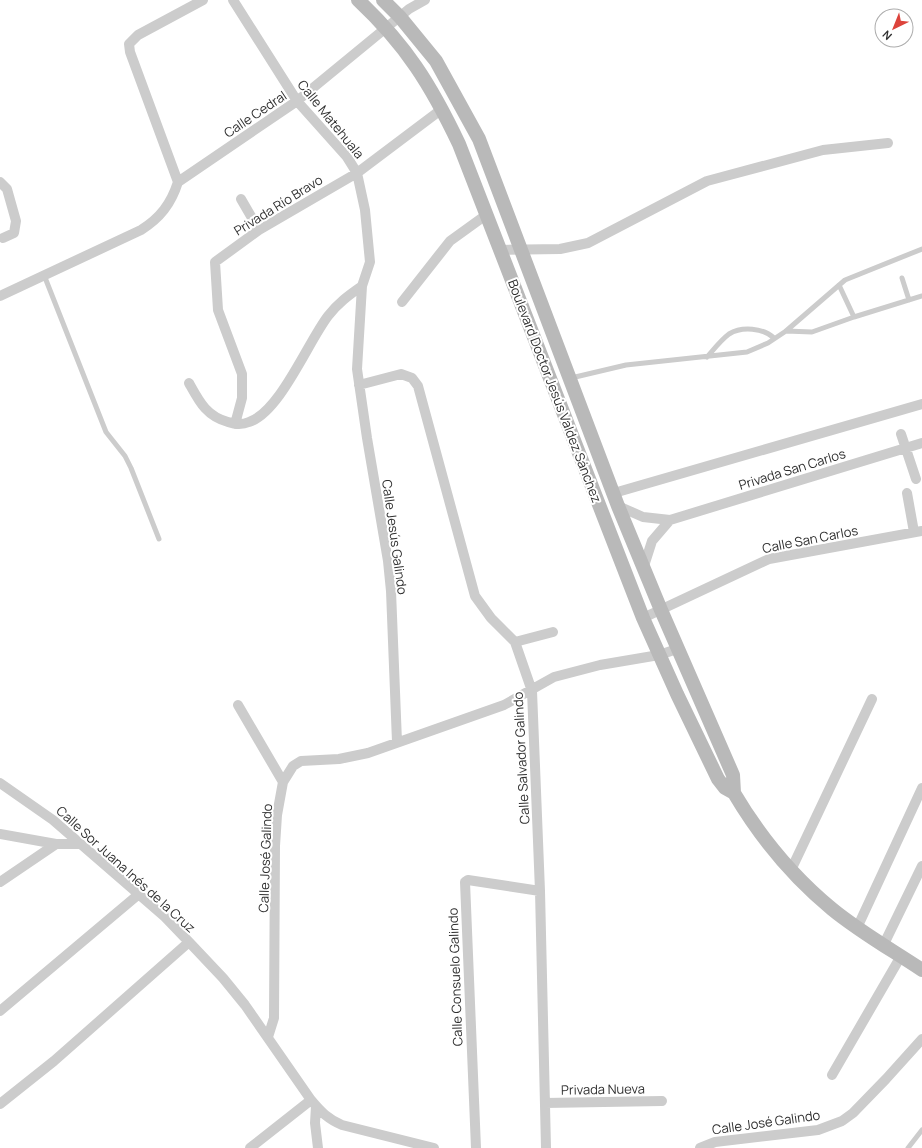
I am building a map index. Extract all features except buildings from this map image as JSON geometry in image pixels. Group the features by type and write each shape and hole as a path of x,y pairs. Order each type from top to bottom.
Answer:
{"main road":[{"name":"Boulevard Doctor Jesús Valdez Sánchez","path":"358,0 408,53 442,108 459,144 643,618 718,779 726,788 734,793 768,845 791,870 832,909 857,928 884,944 922,970"},
{"name":"Boulevard Doctor Jesús Valdez Sánchez","path":"383,0 400,16 436,60 479,139 616,499 677,649 733,775 734,793"}],"street":[{"path":"0,296 141,230 161,215 167,207 174,195 178,182 130,52 129,44 138,35 203,0"},
{"name":"Calle Matehuala","path":"233,0 297,101 334,141 357,173 366,210 371,254 368,272 362,286 358,352 359,385"},
{"name":"Calle Cedral","path":"178,182 297,101 400,16 425,0"},
{"name":"Privada Río Bravo","path":"235,424 242,398 242,374 218,310 215,262 259,230 357,173 442,108"},
{"path":"499,250 560,249 588,243 707,181 823,150 888,143"},
{"path":"0,182 7,189 16,221 14,233 3,238"},
{"path":"241,199 259,230"},
{"path":"402,302 450,241 463,230 486,215"},
{"path":"189,382 200,405 210,414 220,420 235,424 249,422 261,414 276,398 328,316 342,299 362,286"},
{"name":"Calle Salvador Galindo","path":"359,385 401,374 412,378 418,386 474,596 491,618 515,642 532,691 540,891 546,1148"},
{"name":"Calle Jesús Galindo","path":"359,385 388,561 391,591 397,742"},
{"path":"616,499 922,404"},
{"path":"902,434 916,479"},
{"name":"Privada San Carlos","path":"616,499 643,517 670,520 922,443"},
{"path":"907,493 918,532"},
{"path":"644,566 652,541 670,520"},
{"name":"Calle San Carlos","path":"643,618 769,559 918,532"},
{"path":"515,642 553,632"},
{"name":"Calle José Galindo","path":"268,1037 274,1018 276,846 278,815 283,782 290,770 301,762 355,757 504,705 532,691 554,677 600,665 659,655 677,649"},
{"path":"791,870 872,700"},
{"path":"238,705 283,782"},
{"name":"Calle Sor Juana Inés de la Cruz","path":"0,783 53,820 79,844 139,894 189,942 223,978 268,1037 314,1103"},
{"path":"857,928 922,788"},
{"path":"0,834 56,844 79,844"},
{"path":"0,882 56,844"},
{"path":"884,944 922,866"},
{"name":"Calle Consuelo Galindo","path":"476,1148 465,882 468,880 540,891"},
{"path":"0,1011 139,894"},
{"path":"0,1104 54,1061 189,942"},
{"path":"832,1075 900,956"},
{"name":"Calle José Galindo","path":"700,1148 715,1142 818,1130 837,1123 852,1113 922,1039"},
{"name":"Privada Nueva","path":"545,1103 662,1101"},
{"path":"314,1103 330,1120 342,1125 410,1145 434,1148"},
{"path":"250,1148 314,1103"},
{"path":"314,1103 318,1148"}],"lane":[{"path":"571,378 626,364 747,352 768,343 786,332 839,285 853,276 922,249"},
{"path":"44,275 106,432 128,462 159,540"},
{"path":"902,278 910,300"},
{"path":"839,285 854,316"},
{"path":"786,332 812,332 854,316 922,296"},
{"path":"707,357 721,342 735,331 756,330 764,332 774,338"},
{"path":"908,1148 922,1130"}]}
